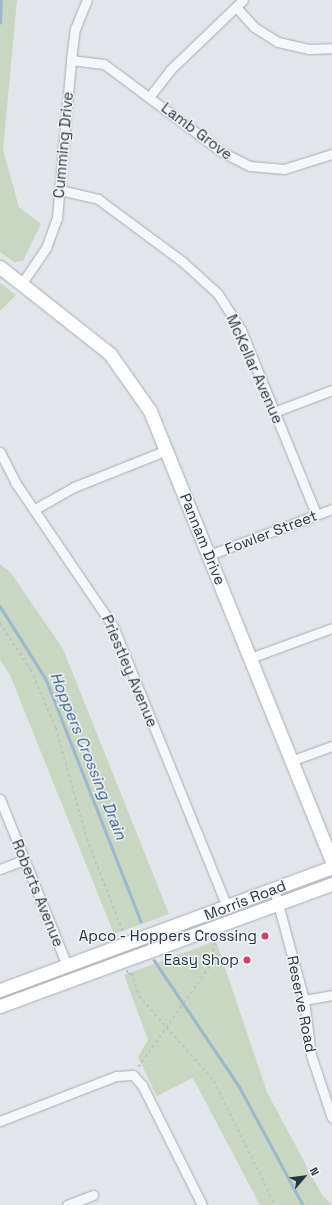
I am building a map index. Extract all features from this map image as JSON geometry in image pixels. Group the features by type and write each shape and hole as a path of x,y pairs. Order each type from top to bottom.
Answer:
{"street":[{"name":"Cumming Drive","path":"22,283 46,248 57,218 75,29 87,0"},
{"path":"150,96 170,70 243,0"},
{"path":"236,7 254,27 278,42 308,49 332,48"},
{"name":"Lamb Grove","path":"71,60 104,64 150,96 222,152 250,166 284,169 332,154"},
{"name":"McKellar Avenue","path":"60,190 98,198 183,262 218,294 241,330 316,514"},
{"name":"Pannam Drive","path":"0,267 110,354 150,411 332,862"},
{"path":"274,412 332,390"},
{"path":"35,509 74,487 167,450"},
{"name":"Priestley Avenue","path":"0,452 35,509 113,626 227,907"},
{"name":"Fowler Street","path":"209,555 332,508"},
{"path":"250,658 332,628"},
{"path":"291,761 332,746"},
{"name":"Roberts Avenue","path":"0,799 68,966"},
{"path":"0,869 24,860"},
{"name":"Morris Road","path":"0,990 122,947 332,867"},
{"name":"Morris Road","path":"0,1006 124,962 332,884"},
{"name":"Reserve Road","path":"274,889 280,903 304,1000 311,1055 332,1118"},
{"path":"68,966 72,980"},
{"path":"304,1000 332,995"},
{"path":"0,1121 116,1076 133,1075 142,1085 202,1205"},
{"path":"67,1205 92,1195"}],"path":[{"path":"0,624 31,670 63,748 87,839 124,934 118,937 122,947"},
{"path":"133,1075 165,1025 208,969 215,942"},
{"path":"124,962 128,974 132,973 137,994 214,1080 275,1205"}],"green space":[{"path":"0,0 17,0 3,150 19,207 41,224 23,261 14,262 0,252"},
{"path":"0,283 16,295 0,311"},
{"path":"0,564 11,573 63,649 169,914 114,934 10,675 0,660"},
{"path":"216,941 267,1092 322,1195 332,1205 260,1205 193,1078 157,1096 138,1057 148,1040 124,975"}],"waterway":[{"name":"Hoppers Crossing Drain","path":"0,23 1,0"},
{"name":"Hoppers Crossing Drain","path":"0,606 46,679 141,921"},
{"name":"Hoppers Crossing Drain","path":"154,960 239,1086 303,1205"}],"place":[{"name":"Apco - Hoppers Crossing","path":"265,936"},
{"name":"Easy Shop","path":"247,960"}]}
